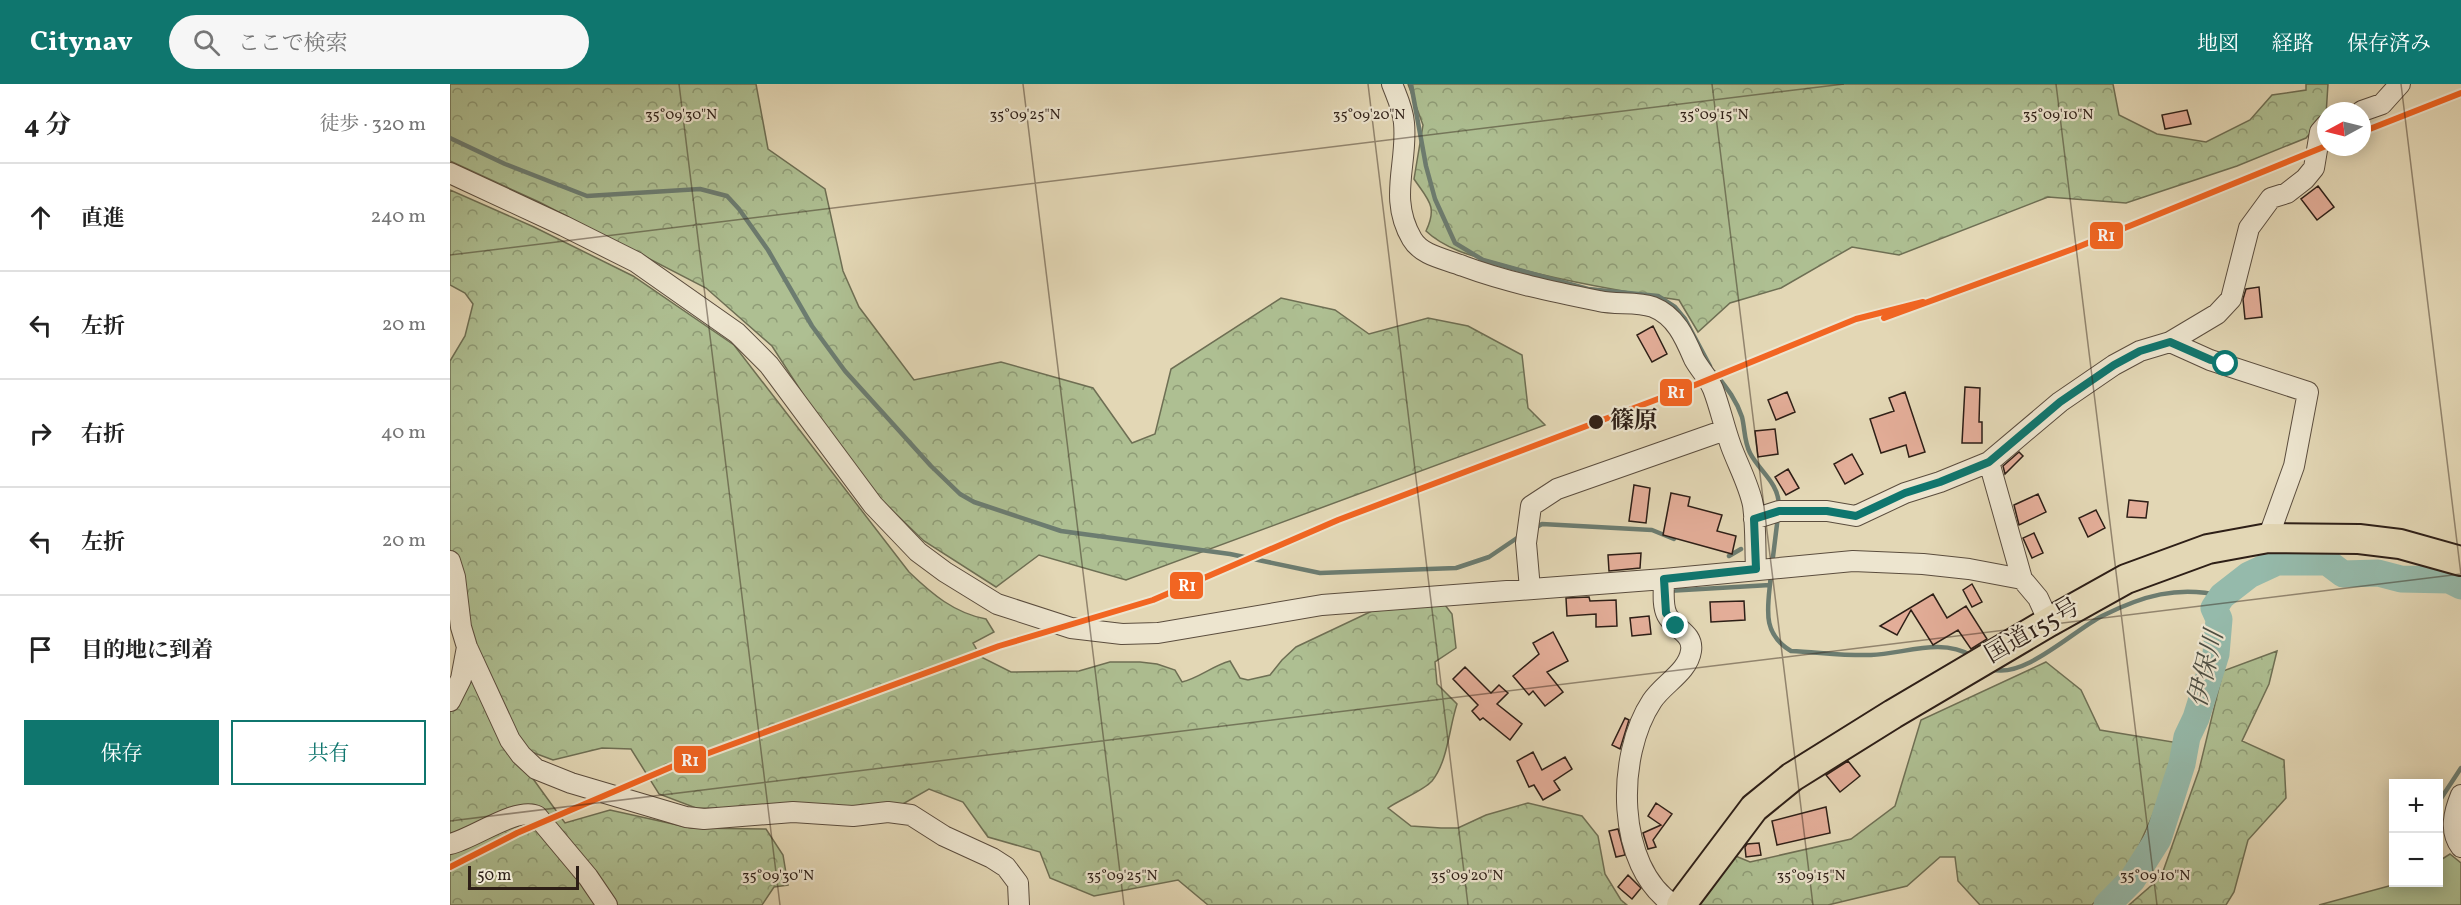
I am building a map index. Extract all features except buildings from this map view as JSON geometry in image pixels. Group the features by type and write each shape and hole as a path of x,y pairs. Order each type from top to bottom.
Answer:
{"highway":[{"name":"国道155号","path":"1681,905 1754,808 1791,777 1893,714 2126,579 2208,549 2268,538 2359,539 2400,544 2461,561"}],"street":[{"path":"1392,84 1404,124 1404,146 1399,181 1402,214 1412,240 1425,253 1473,270 1602,302 1651,306 1664,312 1686,339 1696,362 1706,374 1714,391 1725,430 1753,504 1756,569"},
{"path":"2371,108 2382,104 2400,84"},
{"path":"1754,519 1779,511 1827,511 1856,516 1905,493 1989,462 2060,402 2114,365 2140,351 2170,342 2217,314 2231,299 2249,228 2271,198 2287,193 2305,179 2314,168 2317,150"},
{"path":"450,173 636,262 737,333 769,365 873,505 918,552 945,572 997,604 1071,628 1122,634 1158,633 1322,605 1664,579 1853,561 1969,569 2022,579"},
{"path":"2170,342 2211,360 2308,392 2294,466 2268,538"},
{"path":"1530,589 1526,543 1531,506 1557,489 1725,430"},
{"path":"1989,462 2022,579 2038,598 2049,622"},
{"path":"450,561 455,577 461,627 467,647 510,740 536,769 571,783 648,805 666,813 695,818 793,812 853,816 888,812 911,815 944,836 1006,867 1018,883 1019,905"},
{"path":"1664,579 1666,613 1688,636 1691,652 1682,669 1653,699 1646,712 1629,766 1626,808 1642,871 1658,893 1674,905"},
{"path":"450,701 461,679 467,647"},
{"path":"2461,795 2453,819 2461,847"},
{"path":"450,844 473,837 520,814 530,813 537,816 607,905"}],"green space":[{"path":"450,84 756,84 768,149 825,189 843,271 859,307 914,380 1001,362 1093,388 1132,443 1155,434 1171,369 1281,298 1335,310 1369,334 1428,318 1468,326 1522,355 1528,408 1545,425 1126,580 1039,555 996,587 924,541 877,496 810,405 772,346 706,288 539,202 450,161"},
{"path":"1408,84 2113,84 2119,115 2157,134 2206,142 2250,120 2272,95 2306,90 2306,84 2328,84 2327,102 2317,102 2317,125 2306,138 2237,166 2126,203 2048,197 1899,255 1852,247 1781,288 1730,303 1698,332 1679,300 1545,276 1482,259 1434,238 1426,231 1430,222 1430,204 1414,179 1423,125"},
{"path":"450,190 534,227 633,276 734,345 909,572 944,601 964,612 986,619 994,632 973,643 981,657 1011,672 1079,671 1110,662 1140,662 1157,664 1175,670 1182,682 1230,661 1240,678 1248,680 1270,675 1296,647 1372,611 1445,605 1452,614 1456,648 1435,662 1437,684 1457,704 1445,754 1432,781 1388,808 1411,826 1441,828 1458,828 1486,815 1528,803 1582,816 1598,836 1605,874 1621,900 1627,905 1208,905 1178,880 1094,896 1050,878 1040,852 988,837 963,802 929,789 901,805 837,810 696,808 659,794 631,749 602,748 553,760 529,751 514,737 470,638 450,550 450,361 465,336 473,304 465,293 450,285"},
{"path":"2277,651 2269,684 2242,741 2284,760 2286,798 2248,840 2234,892 2226,905 2129,905 2161,877 2199,770 2223,671"},
{"path":"2046,662 2081,690 2100,730 2179,743 2159,801 2132,861 2092,905 1980,905 1958,881 1955,857 1940,857 1907,886 1828,905 1699,905 1733,855 1750,862 1851,839 1895,806 1921,720"},
{"path":"469,663 531,776 565,823 610,810 691,828 766,829 783,855 788,885 774,887 762,905 450,905 450,712"},
{"path":"2450,854 2461,863 2461,905 2319,905 2389,886 2443,887 2443,858"}],"waterway":[{"path":"1411,84 1426,166 1435,199 1455,243 1483,260 1588,289 1658,296 1675,307 1685,319 1710,366"},
{"path":"450,138 505,164 587,196 700,189 727,196 768,250 812,326 845,371 931,466 960,494 974,502 1061,531 1230,554 1320,573 1456,568 1489,557 1520,536"},
{"path":"1715,373 1737,404 1748,448 1754,460 1772,483 1779,505"},
{"path":"1772,565 1778,516"},
{"path":"1533,529 1542,524 1652,530 1674,539"},
{"path":"1729,556 1741,549"},
{"name":"伊保川","path":"2107,905 2132,880 2158,839 2182,764 2187,737 2196,718 2216,654 2219,619 2214,608 2222,596 2249,575 2277,562 2327,562 2343,574 2378,573 2401,579 2449,580 2461,586"},
{"path":"1771,573 1768,606 1770,626 1774,635 1791,651 1871,655 1935,647 1960,650 1972,656"},
{"path":"1667,591 1770,585"},
{"path":"1991,669 2004,670 2033,661 2102,616 2146,598 2175,592 2222,596"},
{"path":"2443,795 2461,768"}],"transit line":[{"name":"R1","path":"2371,128 2461,93"},
{"name":"R1","path":"1884,318 2073,249 2317,150"},
{"name":"R1","path":"450,867 517,833 676,765 999,646 1153,600 1338,520 1695,385 1856,319 1923,302"}],"place":[{"name":"篠原","path":"1596,422"}],"route":[{"path":"1676,626 1666,613 1664,579 1756,569 1754,519 1779,511 1827,511 1856,516 1905,493 1989,462 2060,402 2114,365 2140,351 2170,342 2226,364"}]}
